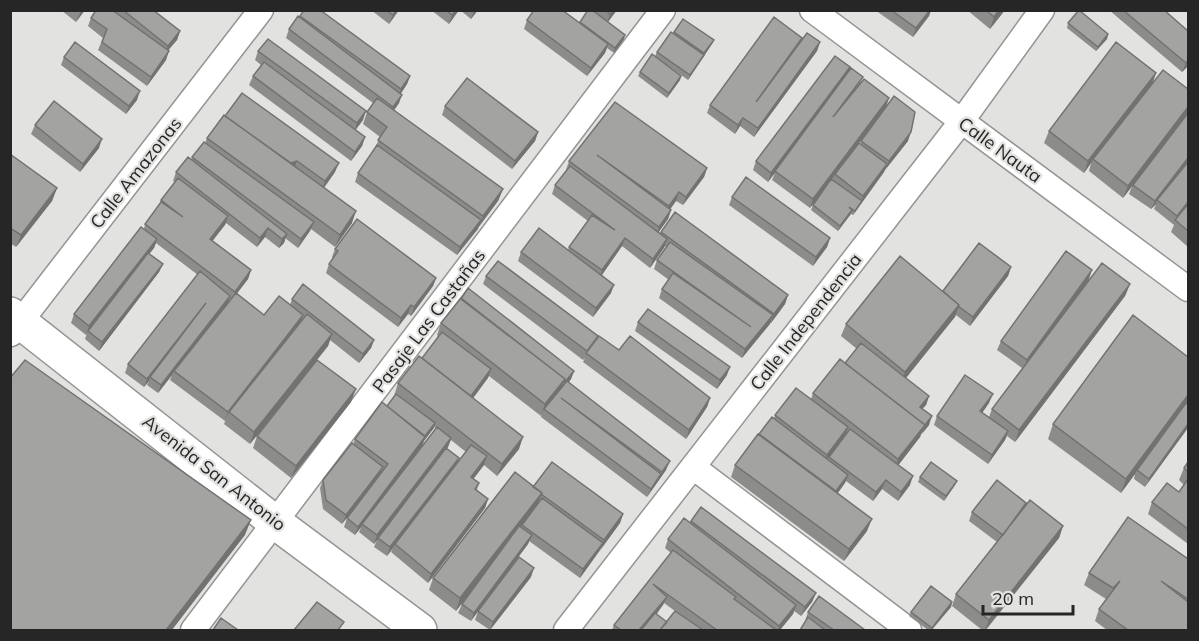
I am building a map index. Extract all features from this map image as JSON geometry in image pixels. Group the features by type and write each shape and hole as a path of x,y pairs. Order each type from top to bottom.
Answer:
{"main road":[{"name":"Avenida San Antonio","path":"14,323 420,630"}],"street":[{"name":"Calle Amazonas","path":"14,323 261,10"},
{"name":"Pasaje Las Castañas","path":"193,630 663,10"},
{"name":"Calle Nauta","path":"812,10 1188,289"},
{"name":"Calle Independencia","path":"566,630 961,122 1042,10"},
{"path":"693,467 909,630"}],"building":[{"path":"96,10 112,10 169,51 151,77 102,42 107,29 91,18"},
{"path":"123,10 153,10 180,31 168,46"},
{"path":"304,10 320,10 410,76 401,89 300,16"},
{"path":"386,10 396,10 393,15"},
{"path":"446,10 456,10 452,15"},
{"path":"534,10 562,10 608,44 591,68 527,20"},
{"path":"588,10 592,10 625,35 615,48 580,22"},
{"path":"891,10 930,10 916,28"},
{"path":"986,10 999,10 994,17"},
{"path":"1079,10 1108,34 1098,47 1068,23"},
{"path":"1123,10 1164,10 1188,31 1188,60 1186,63"},
{"path":"298,16 402,95 393,107 289,29"},
{"path":"774,17 802,38 756,102 807,33 820,42 758,128 743,118 738,125 710,105"},
{"path":"683,19 714,40 704,53 674,32"},
{"path":"671,32 704,55 690,75 657,52"},
{"path":"268,39 366,111 357,123 258,51"},
{"path":"75,42 140,91 129,106 64,57"},
{"path":"1116,42 1156,73 1088,161 1049,131"},
{"path":"652,54 681,76 669,93 640,72"},
{"path":"835,56 850,67 771,173 756,161"},
{"path":"264,62 365,137 355,152 253,76"},
{"path":"851,68 863,77 833,117 864,79 889,98 813,199 775,171"},
{"path":"1163,70 1188,89 1188,107 1128,186 1093,159"},
{"path":"467,78 538,132 515,161 445,106"},
{"path":"242,93 339,163 325,181 297,161 291,163 225,116"},
{"path":"894,96 915,112 911,132 889,161 861,141"},
{"path":"377,98 503,189 483,216 378,140 387,127 367,112"},
{"path":"54,101 102,139 83,164 35,125"},
{"path":"615,102 707,168 686,197 679,192 669,206 597,155 671,210 659,227 569,161"},
{"path":"1188,113 1188,158 1155,201 1133,185"},
{"path":"224,115 356,211 340,235 207,138"},
{"path":"204,142 314,222 301,239 192,157"},
{"path":"859,143 887,164 863,196 835,174"},
{"path":"377,145 481,220 460,247 358,173"},
{"path":"10,154 57,188 21,235 10,228"},
{"path":"188,157 287,234 282,239 268,228 260,238 176,172"},
{"path":"1188,162 1188,202 1177,216 1157,200"},
{"path":"570,166 667,239 653,259 625,238 602,270 569,247 592,215 615,230 555,185"},
{"path":"746,177 830,238 816,257 732,197"},
{"path":"178,178 228,216 210,239 251,270 235,292 145,224 161,202 183,217 161,200"},
{"path":"831,179 862,201 855,211 849,207 852,210 840,226 813,205"},
{"path":"1188,204 1188,231 1175,220"},
{"path":"675,212 788,295 774,314 661,232"},
{"path":"357,219 436,278 414,307 411,305 401,318 329,264 338,251 335,249"},
{"path":"141,227 157,239 89,326 74,314"},
{"path":"539,228 614,285 596,308 521,252"},
{"path":"670,242 773,315 745,349 662,289 673,273 751,327 657,260"},
{"path":"979,243 1011,267 973,317 943,291"},
{"path":"1066,251 1092,270 1027,360 1001,341"},
{"path":"148,253 163,264 102,342 88,331"},
{"path":"900,256 959,305 905,372 846,324"},
{"path":"498,261 598,336 587,351 486,276"},
{"path":"1102,263 1130,284 1019,430 992,409"},
{"path":"200,271 230,296 161,385 150,377 206,303 147,379 128,364"},
{"path":"303,284 374,340 363,354 292,299"},
{"path":"468,288 574,371 565,382 565,379 461,299"},
{"path":"236,293 264,315 279,296 303,315 228,412 174,371"},
{"path":"461,298 565,379 545,404 441,323"},
{"path":"648,309 730,367 720,380 638,322"},
{"path":"307,314 332,334 254,432 229,412"},
{"path":"1133,315 1188,357 1188,395 1126,479 1053,424"},
{"path":"442,332 491,369 471,396 422,358"},
{"path":"599,336 619,350 630,336 710,398 689,430 586,353"},
{"path":"861,343 929,396 920,407 932,416 925,425 845,363"},
{"path":"419,356 523,437 502,464 398,383"},
{"path":"840,359 925,425 898,459 813,393"},
{"path":"25,360 251,520 166,630 10,630 10,378"},
{"path":"317,360 356,389 296,466 257,436"},
{"path":"965,375 993,394 980,411 1008,431 992,455 937,416"},
{"path":"567,381 670,461 662,472 561,398 661,474 651,489 544,409"},
{"path":"796,388 848,427 827,455 775,415"},
{"path":"396,394 435,423 425,436 387,406"},
{"path":"382,402 425,437 358,527 347,518 388,464 355,439"},
{"path":"1186,403 1188,405 1188,424 1149,479 1137,470"},
{"path":"772,417 848,475 836,491 759,434"},
{"path":"437,427 451,438 377,535 362,524"},
{"path":"850,429 913,476 901,492 886,480 876,492 829,457"},
{"path":"758,434 872,519 849,549 735,465"},
{"path":"352,443 383,467 346,515 326,500 323,480"},
{"path":"471,445 487,456 471,477 479,483 475,489 488,499 431,574 395,544"},
{"path":"446,448 459,458 390,547 378,538"},
{"path":"552,462 623,514 604,540 533,487"},
{"path":"931,462 957,481 946,496 920,477"},
{"path":"515,472 542,493 460,598 433,578"},
{"path":"1188,479 1188,529 1152,502 1167,483 1179,492"},
{"path":"997,480 1026,503 1003,535 972,512"},
{"path":"542,498 603,543 583,569 522,525"},
{"path":"1030,500 1063,526 989,620 956,594"},
{"path":"701,507 816,593 805,607 691,521"},
{"path":"1128,517 1188,559 1188,599 1161,581 1188,602 1188,630 1128,630 1099,609 1120,581 1113,588 1089,573"},
{"path":"684,518 796,605 779,626 668,539"},
{"path":"519,526 532,535 474,613 462,604"},
{"path":"673,550 776,630 717,630 653,584 667,597 639,630 621,630 614,625"},
{"path":"519,557 534,568 493,622 478,611"},
{"path":"931,586 952,602 932,628 911,612"},
{"path":"819,596 865,630 834,630 808,612"},
{"path":"317,602 344,622 338,630 294,630"},
{"path":"675,611 703,630 660,630"},
{"path":"655,613 667,622 660,630 641,630"},
{"path":"808,617 825,630 800,630"},
{"path":"221,618 238,630 213,630"}]}
